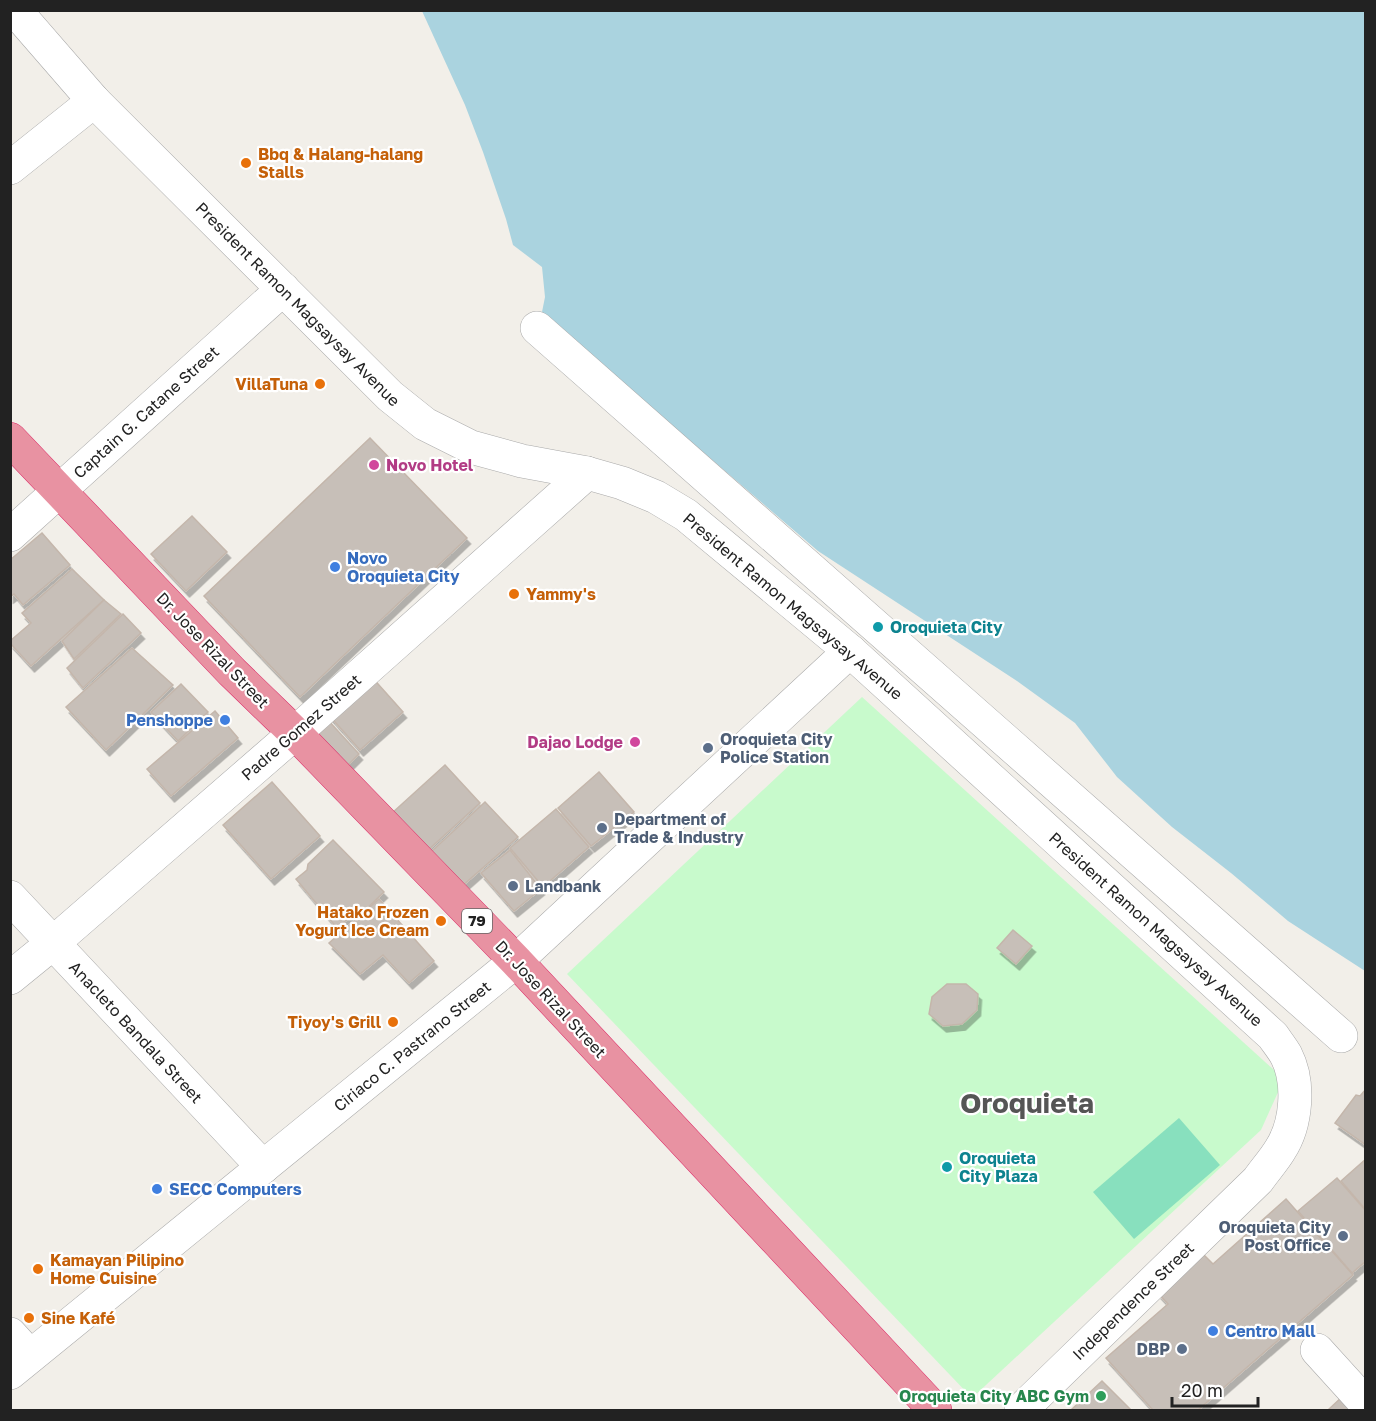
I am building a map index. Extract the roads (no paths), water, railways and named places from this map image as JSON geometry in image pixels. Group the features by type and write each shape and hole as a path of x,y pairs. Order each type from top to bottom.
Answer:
{"highway":[{"name":"Dr. Jose Rizal Street","path":"10,439 232,672 295,733 516,961 935,1410"}],"street":[{"name":"President Ramon Magsaysay Avenue","path":"15,10 94,101 390,396 425,424 471,447 522,461 588,473 622,483 656,497 686,515 850,651 1273,1036 1286,1056 1294,1079 1295,1100"},
{"path":"10,168 94,101"},
{"name":"Captain G. Catane Street","path":"10,535 283,290"},
{"path":"537,328 1341,1036"},
{"name":"Padre Gomez Street","path":"10,978 295,733 588,473"},
{"name":"Ciriaco C. Pastrano Street","path":"17,1354 263,1167 516,961 850,651"},
{"name":"Anacleto Bandala Street","path":"10,897 263,1167"},
{"name":"Independence Street","path":"1021,1410 1258,1180 1282,1148 1291,1124 1295,1100"},
{"path":"1317,1350 1365,1404"}],"water":[{"path":"422,11 1365,11 1365,971 1288,921 1172,827 1117,777 1075,723 1017,681 818,551 542,312 545,297 542,267 513,245 506,219 465,105"}],"place":[{"name":"Bbq & Halang-halang Stalls","path":"246,163"},
{"name":"VillaTuna","path":"320,384"},
{"name":"Novo Hotel","path":"374,465"},
{"name":"Novo Oroquieta City","path":"335,567"},
{"name":"Yammy's","path":"514,594"},
{"name":"Oroquieta City","path":"878,627"},
{"name":"Penshoppe","path":"225,720"},
{"name":"Dajao Lodge","path":"635,742"},
{"name":"Oroquieta City Police Station","path":"708,748"},
{"name":"Department of Trade & Industry","path":"602,828"},
{"name":"Landbank","path":"513,886"},
{"name":"Hatako Frozen Yogurt Ice Cream","path":"441,921"},
{"name":"Tiyoy's Grill","path":"393,1022"},
{"name":"Oroquieta City Plaza","path":"947,1167"},
{"name":"SECC Computers","path":"157,1189"},
{"name":"Oroquieta City Post Office","path":"1343,1236"},
{"name":"Kamayan Pilipino Home Cuisine","path":"38,1269"},
{"name":"Sine Kafé","path":"29,1318"},
{"name":"Centro Mall","path":"1213,1331"},
{"name":"DBP","path":"1182,1349"},
{"name":"Oroquieta City ABC Gym","path":"1101,1396"}],"district":[{"name":"Oroquieta","path":"1027,1103"}]}
